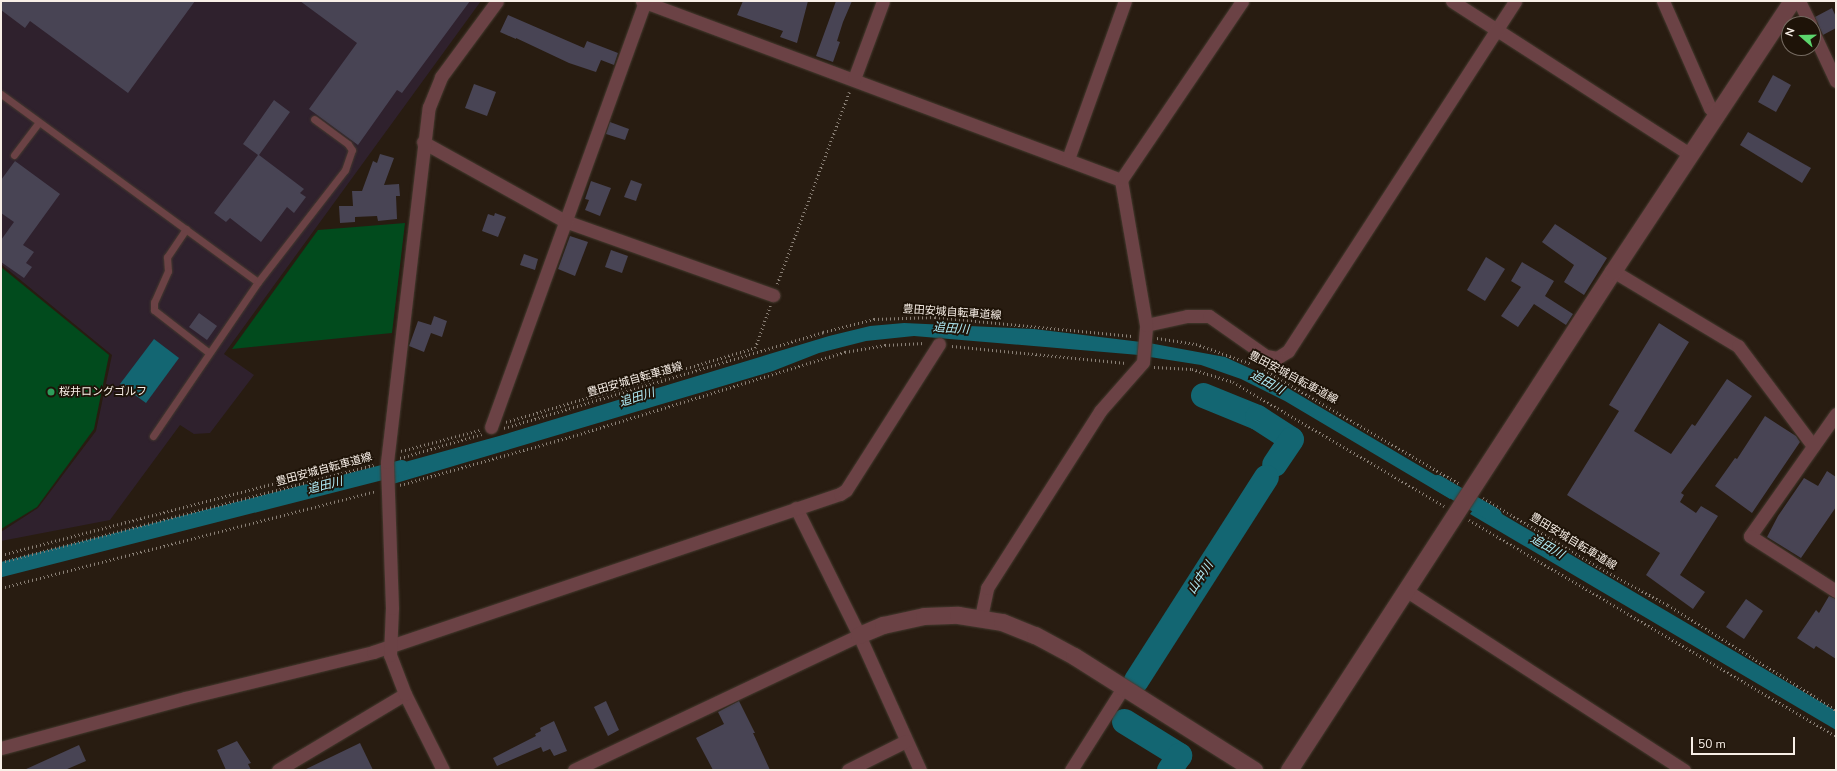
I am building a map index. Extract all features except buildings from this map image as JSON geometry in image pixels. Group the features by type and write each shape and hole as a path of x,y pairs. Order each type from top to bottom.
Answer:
{"street":[{"path":"443,770 405,694 389,646 392,608 387,462 423,142 429,107 441,77 497,1"},
{"path":"854,79 883,1"},
{"path":"1068,159 1125,1"},
{"path":"981,617 987,588 1100,411 1141,364 1146,335 1121,180 1242,1"},
{"path":"1452,1 1689,154"},
{"path":"1146,335 1187,316 1209,316 1266,356 1277,358 1288,351 1515,1"},
{"path":"1663,1 1710,108 1716,114"},
{"path":"1290,770 1459,512 1689,154 1792,1"},
{"path":"1799,1 1806,16"},
{"path":"491,430 643,2 854,79 1121,180"},
{"path":"1821,49 1836,81"},
{"path":"423,142 565,221 773,295"},
{"path":"1613,271 1738,346 1813,446"},
{"path":"1,748 389,646 846,490 939,344"},
{"path":"1836,414 1750,536 1836,591"},
{"path":"796,508 859,635 920,770"},
{"path":"1407,591 1684,770"},
{"path":"574,770 859,635 883,625 924,616 981,617 1002,622 1035,635 1254,770"},
{"path":"1071,770 1123,688"},
{"path":"278,770 405,694"},
{"path":"848,770 906,741"}],"lane":[{"path":"1,94 258,282"},
{"path":"153,436 208,352 258,282 345,170 351,159 352,150 348,144 314,118"},
{"path":"14,155 39,122"},
{"path":"186,229 167,256 168,271 154,302 154,310 208,352"}],"path":[{"path":"1,555 387,462 755,348 773,295 854,79"},
{"name":"豊田安城自転車道線","path":"1,562 387,462 823,332 874,320 935,317 1146,335 1196,344 1255,365"},
{"path":"1,588 588,431 851,351 909,342 939,344 1192,369 1233,382 1459,512 1836,736"},
{"name":"豊田安城自転車道線","path":"1262,369 1470,494 1668,605 1836,710"}],"shaded area":[{"path":"1,1 481,1 224,354 254,375 210,433 194,434 180,425 110,520 1,541 1,532 38,508 96,431 112,355 1,264"}],"green space":[{"path":"405,223 392,333 232,349 318,230"},
{"name":"桜井ロングゴルフ","path":"1,267 109,355 94,429 37,507 1,529"}],"water":[{"path":"904,323 1034,329 1141,342 1139,355 914,336 866,341 819,353 773,371 393,484 394,465 499,436 829,336 870,326"},
{"path":"154,339 179,358 146,403 120,384"},
{"path":"1149,343 1225,357 1271,378 1457,488 1450,499 1285,401 1241,379 1201,365 1150,357"},
{"path":"1480,501 1836,711 1836,730 1470,514"}],"waterway":[{"name":"山中川","path":"1203,395 1257,417 1291,439 1274,464"},
{"name":"追田川","path":"1,569 401,467"},
{"name":"山中川","path":"1136,680 1266,477"},
{"name":"追田川","path":"1437,482 1494,515"},
{"name":"山中川","path":"1124,721 1179,755 1169,770"}],"place":[{"name":"桜井ロングゴルフ","path":"51,392"}]}
